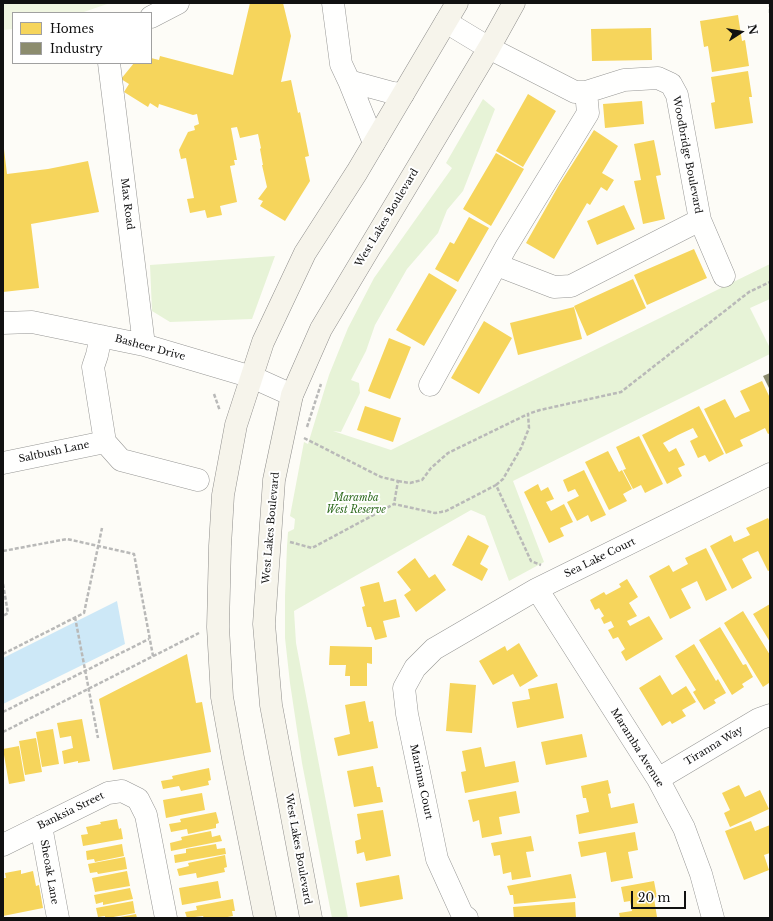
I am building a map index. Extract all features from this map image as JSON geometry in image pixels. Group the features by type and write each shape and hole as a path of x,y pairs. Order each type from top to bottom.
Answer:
{"main road":[{"path":"265,918 222,697 218,627 220,546 223,495 236,424 263,342 305,253 374,143 457,3"},
{"name":"West Lakes Boulevard","path":"311,918 272,705 264,624 274,480 292,395 321,330 489,48 514,3"}],"street":[{"path":"152,16 178,3"},
{"path":"333,3 341,64 374,143"},
{"name":"Woodbridge Boulevard","path":"446,22 489,48 575,92 586,92 624,80 658,78 671,84 676,95 700,220 724,276"},
{"name":"Max Road","path":"109,64 144,345"},
{"path":"349,81 393,93 403,94"},
{"path":"430,385 506,247 588,113 586,92"},
{"name":"Woodbridge Boulevard","path":"497,265 554,287 571,286 700,220"},
{"name":"Basheer Drive","path":"3,323 32,322 144,345 252,377 292,395"},
{"path":"101,336 93,367 105,442 122,460 198,480"},
{"name":"Saltbush Lane","path":"3,463 105,442"},
{"name":"Sea Lake Court","path":"434,649 537,589 770,474"},
{"name":"Maramba Avenue","path":"537,589 658,779 684,828 701,874 713,918"},
{"name":"Marinna Court","path":"434,649 415,668 404,688 407,714 437,859 462,914 467,918"},
{"name":"Tiranna Way","path":"658,779 759,719 770,715"},
{"name":"Banksia Street","path":"3,845 108,793 122,791 138,799 146,815 166,918"},
{"name":"Sheoak Lane","path":"41,826 58,918"}],"path":[{"path":"770,3 770,15"},
{"path":"321,383 304,438 381,477 403,483 410,483 422,480 431,468 448,453 528,414 621,392 749,292 770,282"},
{"path":"285,540 312,548 394,504 434,513 446,511 496,485 503,478 521,448 529,428 528,414"},
{"path":"394,504 398,481"},
{"path":"496,485 531,561 544,566"},
{"path":"3,654 84,613 102,528"},
{"path":"3,551 67,539 134,554 153,656"},
{"path":"3,584 8,613 3,616"},
{"path":"75,617 98,738"},
{"path":"3,732 200,633"},
{"path":"3,712 150,639"}],"green space":[{"path":"3,3 110,3 84,12 12,12 12,29 3,30"},
{"name":"Maramba West Reserve","path":"483,99 495,109 463,191 447,210 438,233 407,269 375,325 366,351 351,380 359,383 360,393 341,432 333,431 391,450 770,264 770,299 750,308 770,348 770,354 513,481 544,562 509,581 485,516 471,510 294,611 296,643 348,918 332,918 302,763 285,638 288,532 294,529 295,519 290,516 304,442 308,444 329,375 348,328 374,278 452,168 446,163"},
{"path":"275,256 252,319 170,322 152,311 150,265"}],"water":[{"path":"117,601 125,644 3,704 3,658"}],"building: Homes":[{"path":"250,3 283,3 291,36 281,82 291,80 298,113 300,112 309,156 305,157 310,181 285,221 260,206 263,201 258,199 267,187 262,165 258,134 240,138 237,127 231,128 237,160 234,160 235,165 230,166 237,202 220,206 222,215 207,218 205,210 190,213 187,199 194,198 186,158 181,159 179,150 188,132 195,130 194,126 199,124 197,114 193,115 159,104 158,108 150,103 148,107 124,92 129,84 121,79 133,64 152,64 152,58 159,60 160,56 233,75"},
{"path":"738,15 742,41 745,40 749,66 712,72 708,46 704,47 700,21"},
{"path":"651,28 652,60 592,61 591,29"},
{"path":"748,71 752,97 749,97 753,123 715,129 711,103 715,102 711,77"},
{"path":"528,94 556,111 523,167 496,151"},
{"path":"642,101 644,124 605,128 603,104"},
{"path":"594,130 618,146 602,173 614,180 607,191 601,187 590,205 587,203 554,259 526,243 559,185"},
{"path":"654,140 661,175 656,176 665,219 643,224 634,181 641,180 634,144"},
{"path":"3,149 7,174 48,169 88,161 99,212 31,224 39,288 3,292"},
{"path":"496,153 524,169 491,226 463,209"},
{"path":"624,205 635,229 597,245 587,221"},
{"path":"469,217 489,228 458,282 435,269 450,242 454,244"},
{"path":"694,249 707,278 647,305 634,275"},
{"path":"429,273 457,290 424,346 396,330"},
{"path":"633,279 646,308 587,336 574,306"},
{"path":"574,307 582,339 518,355 510,323"},
{"path":"484,321 512,338 479,394 451,378"},
{"path":"389,338 411,347 390,399 368,391"},
{"path":"762,381 770,398 770,433 768,434 765,428 740,440 743,446 726,454 704,409 725,399 735,418 750,411 740,391"},
{"path":"365,406 401,418 393,442 357,430"},
{"path":"699,406 724,454 709,462 705,455 698,458 690,441 698,437 693,428 678,435 663,443 669,452 676,448 685,465 678,468 682,476 667,484 642,435"},
{"path":"639,436 663,484 645,493 641,485 633,489 623,470 626,469 616,447"},
{"path":"608,451 619,472 622,470 632,489 623,494 627,501 609,510 585,462"},
{"path":"584,470 606,515 591,522 588,515 577,521 567,502 579,496 575,489 568,492 563,480"},
{"path":"538,484 541,491 548,487 554,499 546,502 551,511 564,504 573,522 560,528 564,536 549,543 524,492"},
{"path":"768,518 770,522 770,570 768,571 758,551 749,555 742,559 752,578 732,589 710,546 731,535 734,542 750,535 746,528"},
{"path":"468,535 489,546 480,564 488,569 482,581 452,565"},
{"path":"706,548 727,590 706,601 697,581 681,589 691,608 670,619 649,576 669,565 673,572 688,564 685,558"},
{"path":"415,558 429,578 435,574 446,590 416,612 404,595 411,590 397,572"},
{"path":"627,579 638,597 629,603 637,616 627,621 630,626 649,616 663,639 626,661 621,652 625,649 618,637 613,639 608,630 614,627 611,621 604,624 601,618 604,616 599,608 595,610 590,600 604,592 606,595 621,587 619,584"},
{"path":"379,582 384,602 396,599 400,617 383,621 387,637 375,640 371,627 367,627 362,607 365,606 360,587"},
{"path":"770,604 770,642 753,614"},
{"path":"743,611 770,655 770,685 769,683 763,687 724,623"},
{"path":"720,627 743,665 746,664 753,677 742,684 744,687 732,695 699,640"},
{"path":"519,643 538,676 520,687 513,674 493,685 479,661 505,646 507,651"},
{"path":"694,644 716,681 718,679 726,693 714,700 716,703 704,710 693,692 696,690 675,656"},
{"path":"330,646 372,647 372,664 367,663 367,686 350,686 350,676 345,676 346,665 329,665"},
{"path":"187,654 196,703 202,702 211,752 113,770 99,699"},
{"path":"660,675 672,695 686,686 696,702 682,710 686,716 672,724 670,721 662,726 639,688"},
{"path":"450,683 476,685 472,733 446,731"},
{"path":"557,683 564,718 517,728 512,702 530,699 528,689"},
{"path":"365,701 369,722 373,721 378,748 338,756 334,738 350,734 345,705"},
{"path":"82,719 90,761 78,763 78,761 64,764 62,751 73,748 71,736 60,738 57,723"},
{"path":"53,729 59,764 42,767 36,732"},
{"path":"582,734 587,757 546,765 541,742"},
{"path":"36,738 42,772 25,775 19,741"},
{"path":"19,746 25,781 9,784 3,749"},
{"path":"481,747 485,767 515,761 519,782 465,793 461,772 466,771 462,751"},
{"path":"373,766 377,787 380,787 383,802 354,807 347,771"},
{"path":"209,768 211,780 208,781 209,785 181,791 179,786 163,789 161,781 173,779 172,776"},
{"path":"608,780 611,793 608,794 611,808 634,803 638,823 579,834 576,815 589,812 586,798 583,798 581,786"},
{"path":"739,785 745,797 760,790 769,809 730,827 724,813 730,810 722,793"},
{"path":"516,791 520,813 499,817 502,834 482,838 479,820 473,822 468,800"},
{"path":"202,793 205,810 166,818 163,800"},
{"path":"383,810 391,856 366,861 364,852 357,854 355,841 361,839 357,814"},
{"path":"216,812 219,823 216,824 216,828 188,834 187,829 171,832 169,824 181,822 180,819"},
{"path":"117,819 119,829 121,828 123,839 83,846 81,835 88,834 86,827 101,824 100,822"},
{"path":"751,821 755,831 770,825 770,853 764,855 769,870 744,880 725,831"},
{"path":"211,831 212,837 220,835 222,841 171,851 170,843 182,840 181,837"},
{"path":"635,832 638,850 628,852 633,878 611,882 606,852 581,857 578,842"},
{"path":"531,836 534,851 526,852 531,877 512,880 511,872 503,874 500,855 494,856 491,843"},
{"path":"122,844 124,856 95,862 94,859 87,860 86,851"},
{"path":"216,844 217,849 225,848 226,854 175,863 174,855 186,853 186,849"},
{"path":"225,855 227,867 224,868 225,872 197,878 196,873 179,876 177,869 189,866 188,863"},
{"path":"125,857 127,869 98,874 97,872 90,873 88,864"},
{"path":"21,870 21,874 33,871 36,886 39,885 43,908 3,916 3,878 6,878 5,873"},
{"path":"127,871 130,886 95,892 92,878"},
{"path":"571,874 576,898 514,904 513,895 510,895 507,886"},
{"path":"399,875 403,899 360,907 356,883"},
{"path":"218,881 221,898 182,905 179,888"},
{"path":"654,881 657,897 654,898 657,917 620,918 619,913 632,911 630,901 624,902 621,887"},
{"path":"130,888 133,899 103,905 103,902 96,904 94,895"},
{"path":"233,899 235,911 232,911 233,916 222,918 204,918 203,916 187,918 185,912 197,910 196,906"},
{"path":"133,901 135,913 108,918 105,918 105,916 98,917 96,908"},
{"path":"575,902 576,918 514,918 513,907"},
{"path":"136,914 137,918 120,918 120,917"}],"building: Industry":[{"path":"770,373 770,390 763,376"}]}
